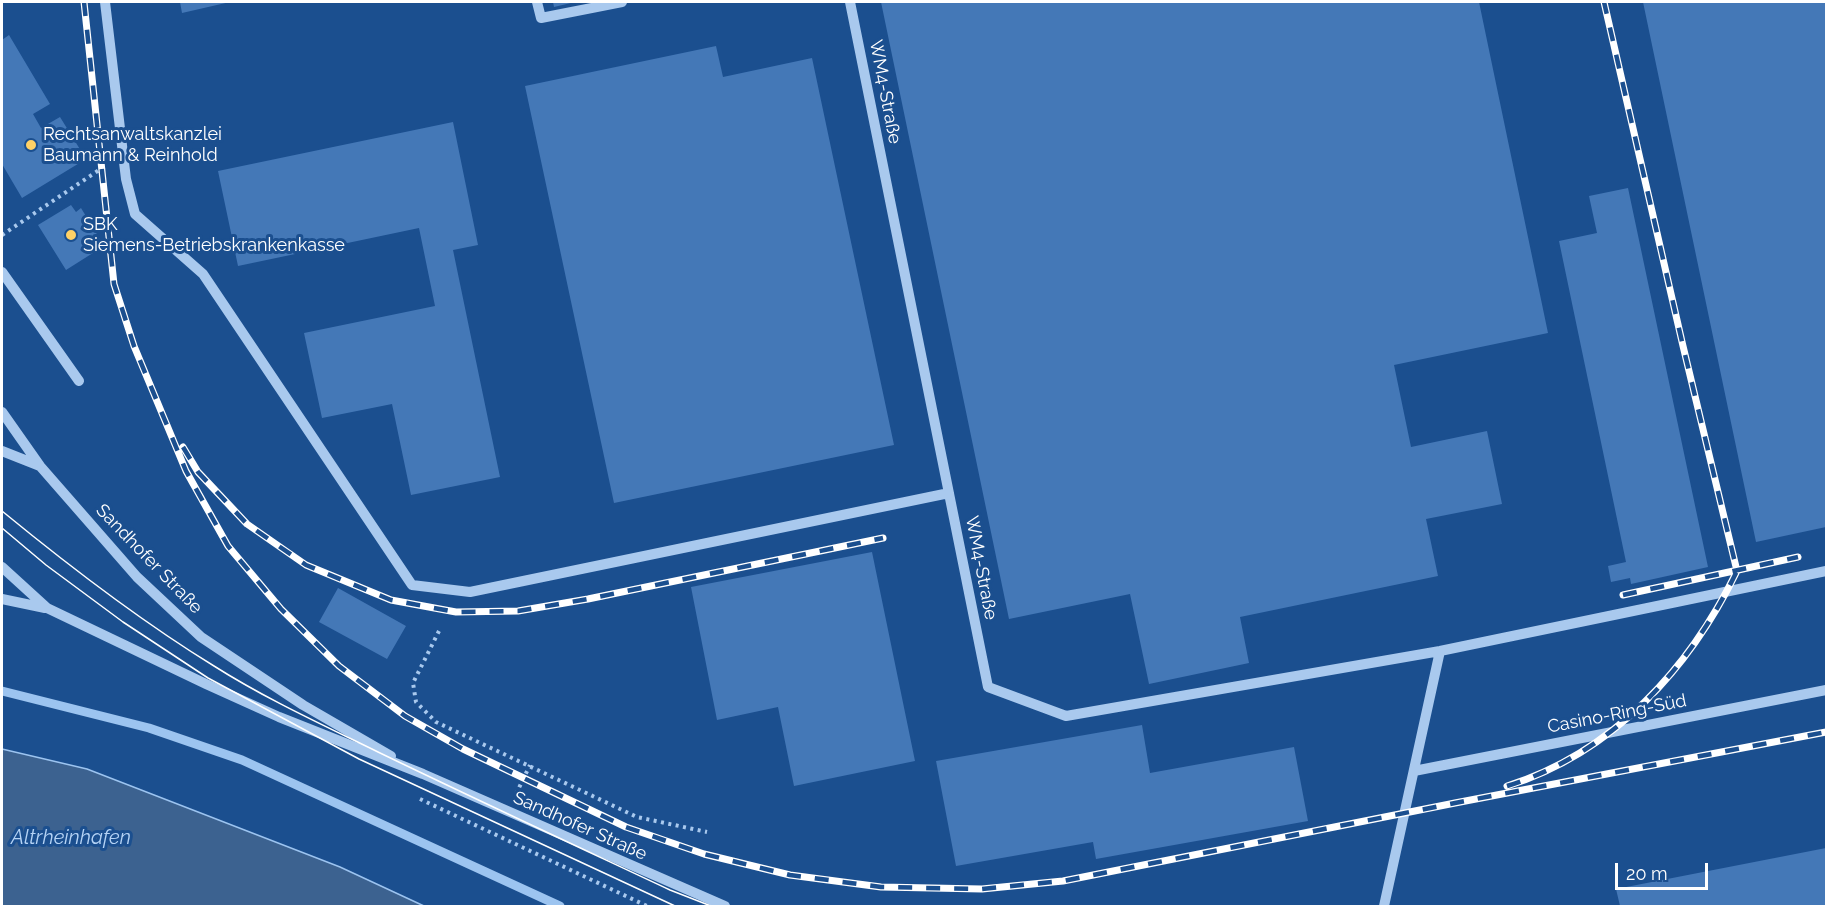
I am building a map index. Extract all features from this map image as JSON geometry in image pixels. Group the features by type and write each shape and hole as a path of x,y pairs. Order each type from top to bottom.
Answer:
{"street":[{"path":"105,2 126,179 135,214 203,274 412,585 470,592 949,493"},
{"path":"537,2 541,18 622,2"},
{"name":"WM4-Straße","path":"850,2 988,687 1066,716 1440,651"},
{"path":"2,272 79,381"},
{"name":"Sandhofer Straße","path":"2,412 40,466 137,577 201,637 303,705 423,774"},
{"path":"2,451 40,466"},
{"name":"Sandhofer Straße","path":"2,567 47,608 279,717 423,774 724,906"},
{"path":"1384,906 1440,651 1827,571"},
{"path":"2,600 47,608"},
{"name":"Casino-Ring-Süd","path":"1414,771 1827,690"}],"path":[{"path":"2,236 123,154"},
{"path":"439,631 413,683 416,702 436,723 637,817 707,832"},
{"path":"508,813 530,765"},
{"path":"416,797 647,906"}],"water":[{"name":"Altrheinhafen","path":"2,749 87,769 340,867 424,906 2,906"}],"building":[{"path":"180,2 230,2 182,13"},
{"path":"553,2 575,2 554,7"},
{"path":"881,2 1479,2 1548,333 1394,365 1411,447 1487,431 1502,504 1426,519 1438,576 1240,617 1249,663 1149,684 1130,594 1009,619"},
{"path":"1643,2 1826,2 1826,527 1756,542"},
{"path":"9,35 50,104 33,114 41,128 60,117 86,159 22,198 2,164 2,40"},
{"path":"716,46 723,77 812,58 894,445 614,503 525,86"},
{"path":"453,122 478,245 453,250 500,477 411,495 392,404 322,418 304,333 435,306 419,228 238,266 218,171"},
{"path":"1628,188 1708,567 1631,584 1630,578 1611,582 1608,566 1626,562 1559,241 1597,233 1589,196"},
{"name":"SBK Siemens-Betriebskrankenkasse","path":"71,205 76,212 81,208 104,246 66,270 38,225"},
{"path":"872,552 915,761 794,786 778,707 717,720 691,587"},
{"path":"338,588 406,626 387,659 319,622"},
{"path":"1142,725 1150,773 1294,747 1308,821 1096,859 1093,842 956,866 936,761"},
{"path":"1826,848 1826,906 1620,906 1616,889"}],"waterway":[{"path":"2,691 149,728 242,760 560,906"}],"tram line":[{"path":"2,511 132,611 254,690 487,804 670,890 711,906"},
{"path":"2,528 46,565 123,622 208,678 359,759 675,906"}],"railway":[{"path":"84,2 114,284 134,346 186,471 228,546 281,609 339,666 405,716 463,749 626,827 704,854 790,875 881,887 982,889 1063,881 1826,732"},
{"path":"1507,786 1545,771 1581,752 1614,729 1644,702 1672,673 1696,641 1737,571 1604,2"},
{"path":"183,447 198,472 247,524 306,565 391,600 456,612 518,611 588,599 883,538"},
{"path":"1623,595 1798,557"}],"place":[{"name":"Rechtsanwaltskanzlei Baumann & Reinhold","path":"31,145"},
{"name":"SBK Siemens-Betriebskrankenkasse","path":"71,235"}]}
